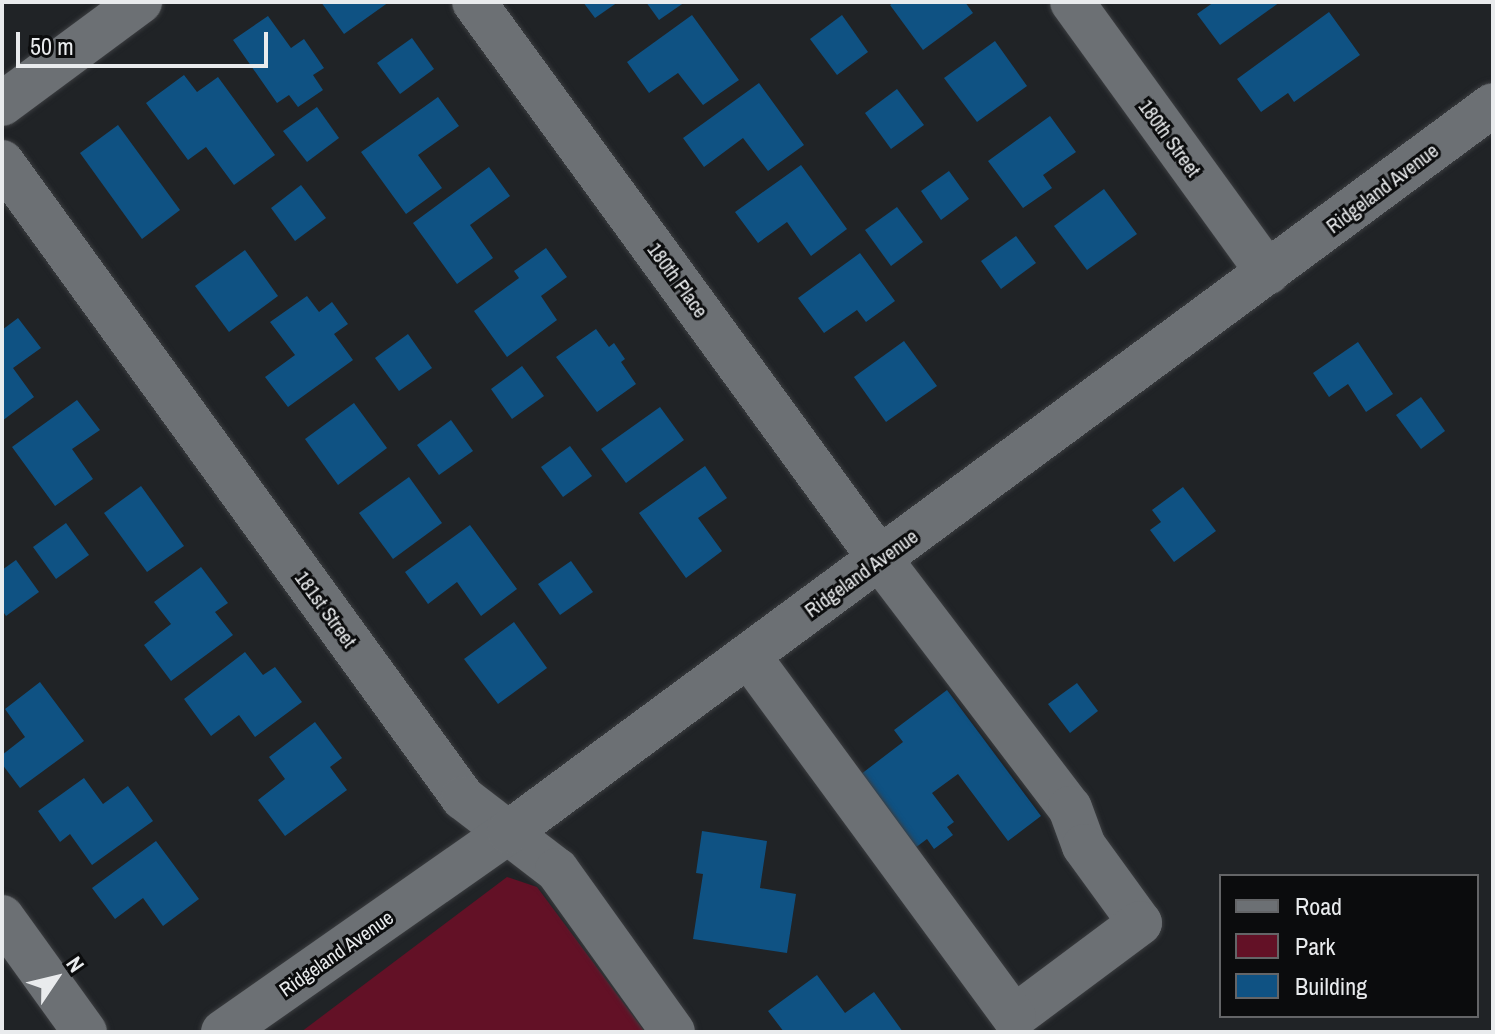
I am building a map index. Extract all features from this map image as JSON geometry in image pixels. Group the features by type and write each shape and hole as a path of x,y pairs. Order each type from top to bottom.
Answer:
{"street":[{"path":"2,104 140,2"},
{"name":"180th Place","path":"474,2 880,559 1070,808 1084,846 1140,923 1014,1017 749,656"},
{"name":"180th Street","path":"1072,2 1268,273"},
{"name":"Ridgeland Avenue","path":"223,1032 509,832 1493,105"},
{"name":"181st Street","path":"2,162 463,798 557,870 673,1032"},
{"path":"2,917 85,1032"}],"green space":[{"path":"507,877 537,887 645,1032 301,1032"}],"building":[{"path":"321,2 389,2 344,34"},
{"path":"583,2 618,2 595,18"},
{"path":"646,2 685,2 659,20"},
{"path":"894,2 965,2 973,13 923,50 890,5"},
{"path":"1214,2 1280,2 1220,45 1197,14"},
{"path":"1329,12 1360,55 1294,102 1288,93 1261,112 1237,79"},
{"path":"692,15 739,80 703,105 678,73 649,93 627,62"},
{"path":"842,15 868,52 837,75 810,39"},
{"path":"268,16 291,48 304,39 324,68 313,75 323,90 298,107 289,95 277,103 233,40"},
{"path":"412,38 434,69 400,94 377,63"},
{"path":"995,41 1027,86 977,122 944,78"},
{"path":"184,75 197,92 218,77 275,155 234,185 206,147 188,160 146,103"},
{"path":"759,83 804,145 768,171 743,138 704,167 683,138"},
{"path":"897,89 924,125 891,149 865,113"},
{"path":"438,97 459,126 418,155 442,188 406,214 361,152"},
{"path":"317,107 339,138 307,162 283,131"},
{"path":"1050,116 1076,152 1043,175 1052,188 1023,208 988,161"},
{"path":"118,125 180,210 142,239 80,153"},
{"path":"801,165 847,229 811,256 787,222 758,243 735,212"},
{"path":"489,167 510,196 470,225 493,258 457,284 413,223"},
{"path":"949,171 969,199 941,220 921,191"},
{"path":"301,185 326,218 295,241 271,208"},
{"path":"1104,189 1137,234 1087,270 1054,226"},
{"path":"897,207 923,242 891,266 865,230"},
{"path":"1016,236 1036,263 1001,289 981,261"},
{"path":"546,248 567,277 541,296 557,320 507,357 474,311 519,278 514,271"},
{"path":"245,250 278,296 229,332 195,286"},
{"path":"860,253 895,301 866,322 857,310 824,333 798,298"},
{"path":"307,296 319,312 332,302 348,324 334,334 353,360 288,407 265,377 295,355 270,322"},
{"path":"18,318 41,348 13,368 34,397 2,421 2,330"},
{"path":"596,329 609,347 614,343 625,359 621,362 636,384 597,412 556,357"},
{"path":"408,334 432,368 399,391 375,358"},
{"path":"904,341 937,386 886,422 854,377"},
{"path":"1358,342 1393,394 1366,412 1348,384 1329,397 1313,373"},
{"path":"522,366 544,396 512,419 491,389"},
{"path":"1421,397 1445,431 1421,449 1396,415"},
{"path":"77,400 100,430 72,449 93,479 55,506 12,447"},
{"path":"354,403 387,448 338,485 305,439"},
{"path":"660,407 684,440 626,483 601,449"},
{"path":"451,420 473,451 439,475 417,445"},
{"path":"570,446 592,476 563,497 541,467"},
{"path":"705,466 727,498 698,518 722,551 686,578 639,513"},
{"path":"409,477 442,523 393,559 359,513"},
{"path":"141,486 184,546 147,572 104,513"},
{"path":"1183,487 1216,531 1174,562 1150,530 1161,522 1152,510"},
{"path":"66,523 89,555 56,579 33,547"},
{"path":"470,525 517,589 481,616 457,582 428,604 405,572"},
{"path":"16,560 39,592 6,616 2,610 2,570"},
{"path":"571,561 593,592 560,615 538,584"},
{"path":"201,567 228,603 215,612 233,635 171,681 144,645 171,624 154,602"},
{"path":"514,622 547,668 498,704 464,659"},
{"path":"245,652 263,675 275,667 302,702 255,737 239,715 211,736 184,699"},
{"path":"40,682 84,741 20,788 2,764 2,755 25,737 5,709"},
{"path":"1077,683 1098,711 1070,733 1048,704"},
{"path":"947,690 1041,816 1008,841 958,774 932,793 954,822 947,827 953,835 934,849 927,839 907,854 852,781 903,742 894,730"},
{"path":"315,722 342,758 330,767 347,790 285,836 258,800 285,779 269,757"},
{"path":"84,778 103,804 128,786 153,821 92,865 70,834 60,842 38,811"},
{"path":"702,831 767,841 760,888 796,894 787,953 693,939 703,874 696,873"},
{"path":"156,841 199,899 163,926 143,898 115,919 92,888"},
{"path":"817,975 845,1013 874,992 903,1032 784,1032 768,1011"}]}
